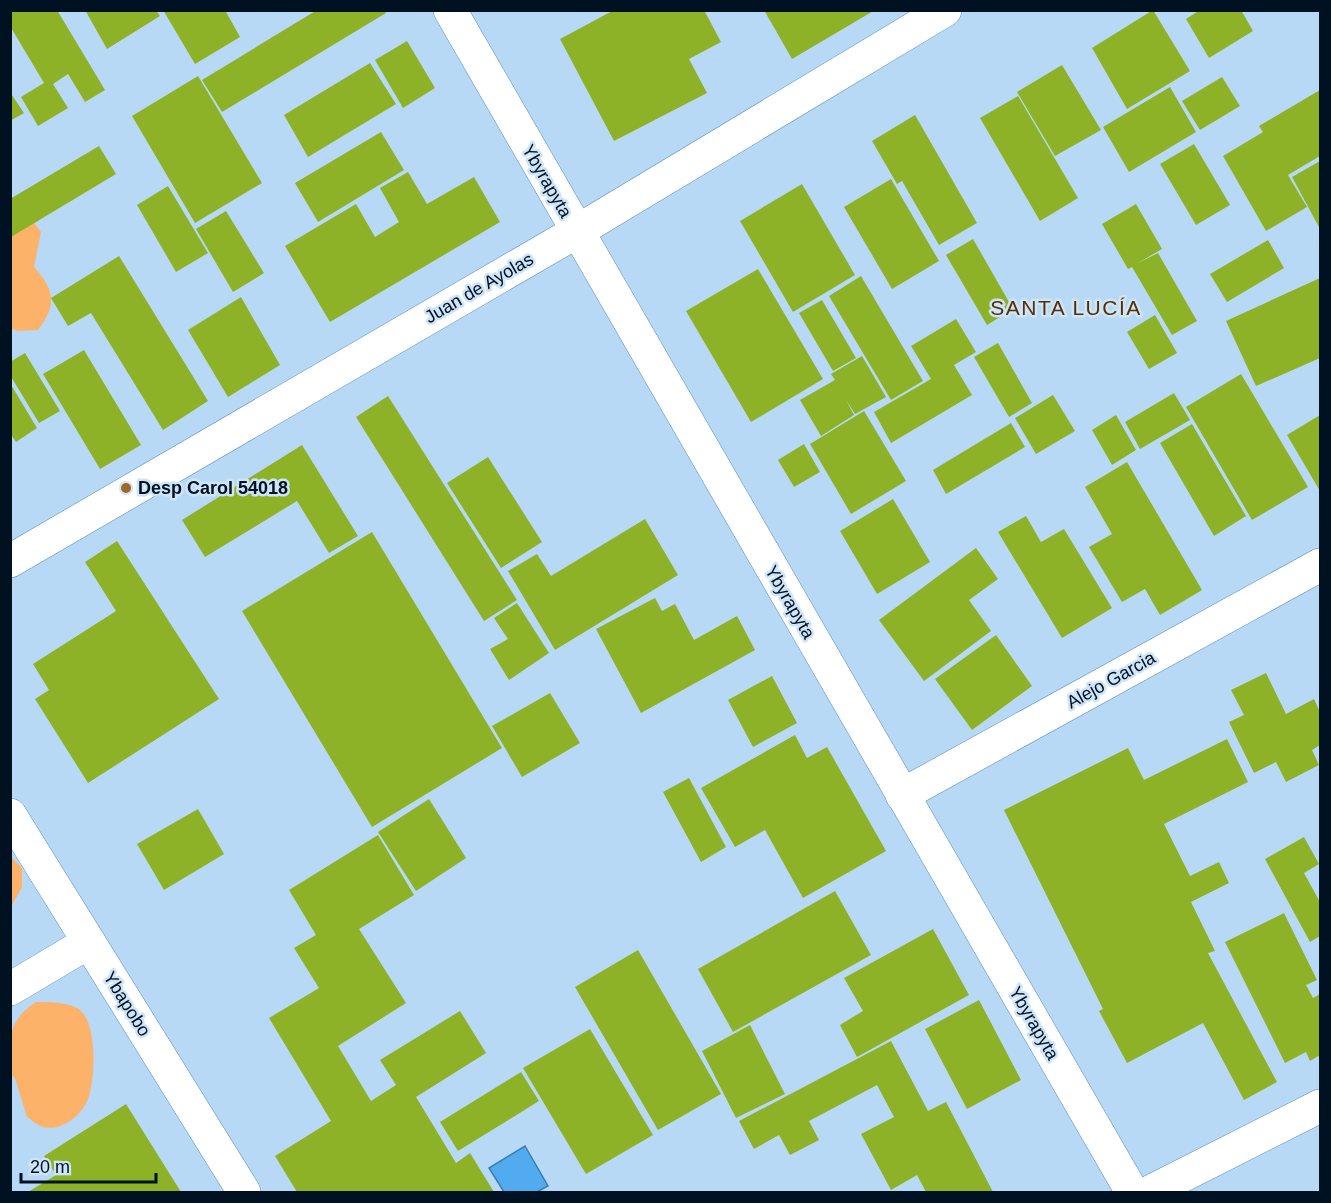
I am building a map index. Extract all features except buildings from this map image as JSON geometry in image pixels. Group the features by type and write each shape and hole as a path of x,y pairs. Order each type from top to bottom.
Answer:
{"street":[{"name":"Ybyrapyta","path":"450,10 576,232 1132,1192"},
{"name":"Juan de Ayolas","path":"10,561 576,232 945,10"},
{"name":"Alejo Garcia","path":"902,795 1320,565"},
{"name":"Ybapobo","path":"10,815 244,1192"},
{"path":"10,989 89,942"},
{"path":"1150,1192 1320,1107"}],"shaded area":[{"path":"11,197 18,201 41,232 34,267 50,290 51,305 38,330 17,331 11,328"},
{"path":"10,856 22,868 22,887 11,907"},
{"path":"36,1002 62,1003 77,1008 84,1014 92,1036 93,1076 89,1096 77,1115 58,1127 43,1127 27,1117 15,1078 11,1075 10,1042 14,1025 19,1017"}],"water":[{"path":"525,1146 548,1186 537,1192 504,1192 489,1168"}],"place":[{"name":"Desp Carol 54018","path":"126,488"}],"district":[{"name":"SANTA LUCÍA","path":"1066,307"}]}
